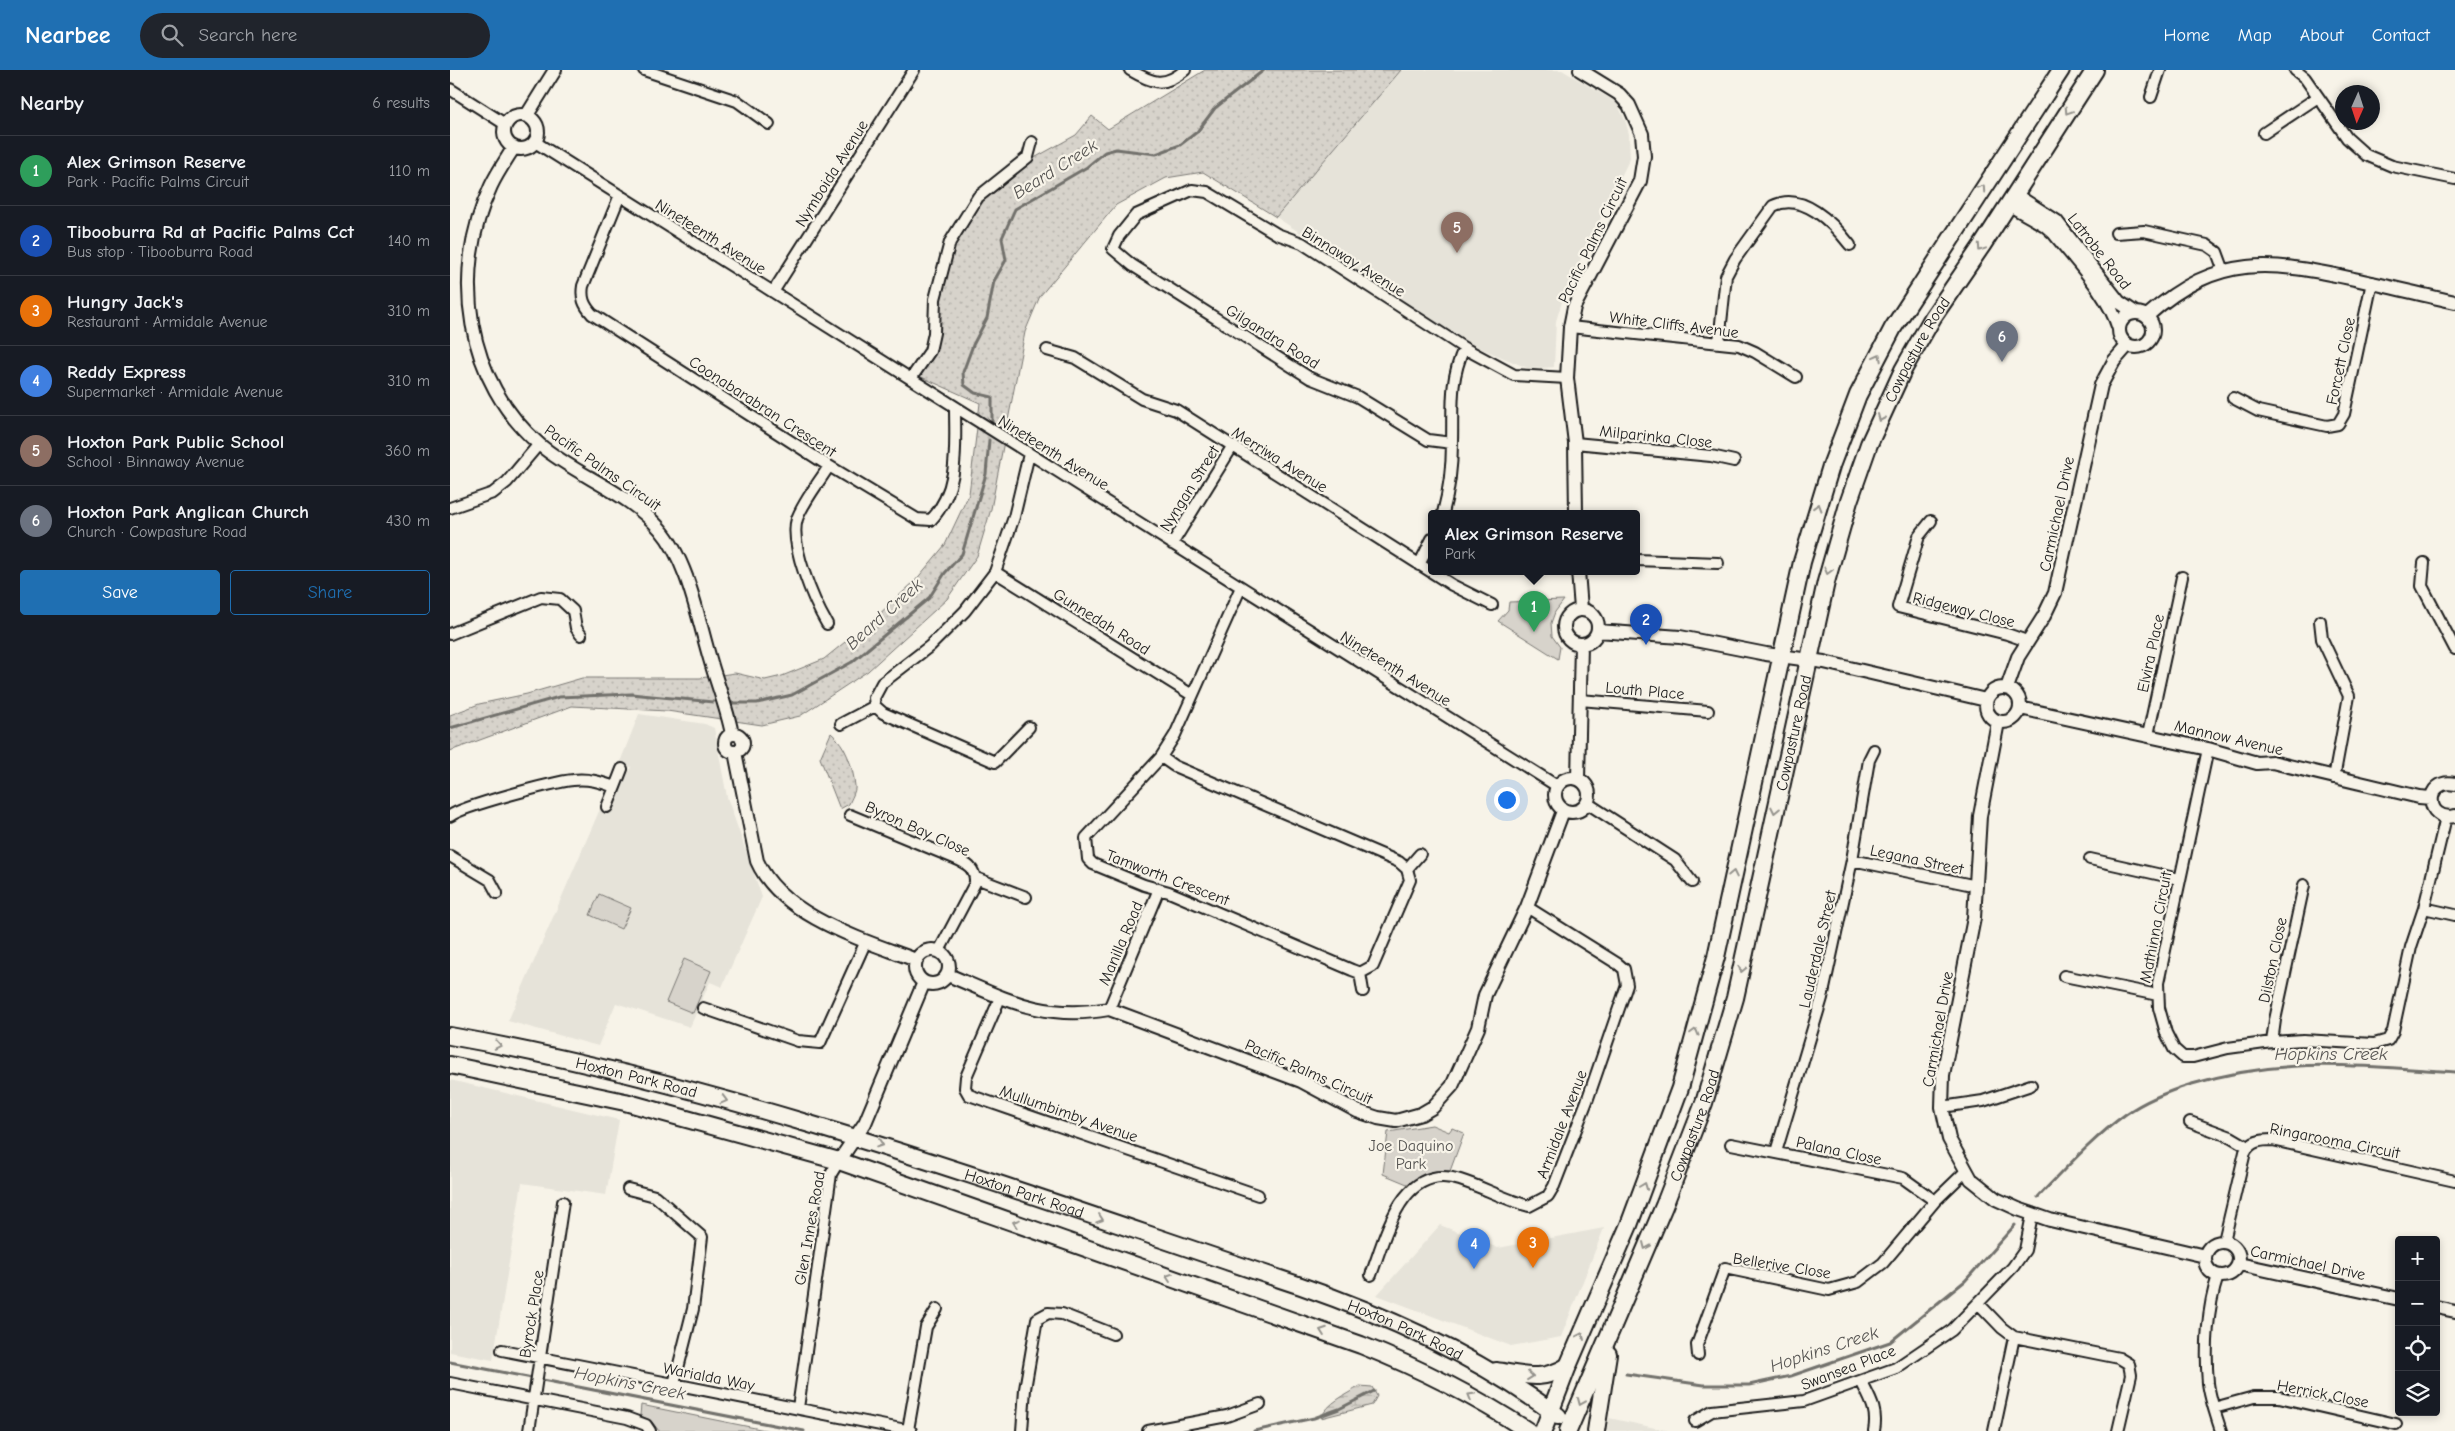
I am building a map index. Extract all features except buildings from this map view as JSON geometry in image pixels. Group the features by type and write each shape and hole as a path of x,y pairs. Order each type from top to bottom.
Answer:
{"main road":[{"name":"Cowpasture Road","path":"1543,1431 1568,1366 1629,1225 1680,1088 1716,957 1810,535 1831,466 1858,395 1893,328 2060,70"},
{"name":"Cowpasture Road","path":"1570,1428 1689,1145 1728,1024 1744,960 1808,660 1832,558 1849,500 1869,444 1903,370 1933,317 2095,70"},
{"name":"Hoxton Park Road","path":"450,1036 542,1054 671,1086 856,1136 1364,1308 1453,1349 1552,1411 1570,1428"},
{"name":"Hoxton Park Road","path":"450,1065 635,1105 839,1161 1361,1345 1414,1366 1466,1393 1513,1426 1528,1431"},
{"path":"1596,1431 1613,1325"},
{"path":"1489,1370 1544,1377 1553,1375 1568,1366"}],"street":[{"path":"528,116 555,70"},
{"path":"644,70 737,101 769,124"},
{"name":"Nymboida Avenue","path":"773,292 914,70"},
{"path":"1130,70 1149,81 1164,82 1175,79 1185,70"},
{"name":"Pacific Palms Circuit","path":"1576,510 1575,443 1567,378 1570,327 1574,307 1640,181 1644,156 1642,134 1629,105 1619,94 1580,70"},
{"path":"2151,97 2160,70"},
{"path":"2295,70 2305,78 2346,138 2366,155 2392,166 2455,180"},
{"path":"450,89 505,124"},
{"path":"2264,133 2318,97"},
{"path":"513,116 528,116 538,126 535,142 526,148 509,145 504,137 505,124 513,116"},
{"name":"Nineteenth Avenue","path":"535,142 912,377 1000,436 1557,786"},
{"path":"912,377 930,351 934,333 935,299 950,242 978,197 1028,157 1032,142"},
{"name":"Pacific Palms Circuit","path":"514,147 490,187 476,231 471,256 468,309 482,364 495,390 510,412 539,444 562,462 644,512 662,530 684,570 732,734 726,737 725,746 727,750 735,752 757,862 764,876 778,893 796,908 866,941"},
{"name":"Binnaway Avenue","path":"1113,249 1119,236 1136,215 1192,190 1207,192 1277,234 1302,243 1464,348 1514,375 1567,378"},
{"name":"Coonabarabran Crescent","path":"620,195 582,286 581,294 585,306 592,314 829,466 918,519 931,520 941,510 955,469 955,407"},
{"name":"Latrobe Road","path":"2011,199 2056,221 2119,302 2141,314"},
{"name":"Latrobe Road","path":"2011,199 2054,233 2104,299 2113,313 2118,329"},
{"path":"1719,342 1726,276 1735,259 1773,206 1782,202 1792,201 1805,206 1835,226 1850,245"},
{"path":"2116,233 2144,231 2206,245 2217,252 2224,271"},
{"name":"Gilgandra Road","path":"1113,249 1132,265 1310,378 1358,396 1428,440 1452,443"},
{"path":"2141,314 2154,330 2151,339 2143,346 2128,345 2121,338 2118,329 2125,316 2141,314 2189,284 2224,271 2260,265 2277,265 2344,275 2455,302"},
{"name":"Forcett Close","path":"2233,398 2258,411 2327,426 2338,424 2344,414 2372,282"},
{"name":"White Cliffs Avenue","path":"1570,327 1719,342 1749,349 1796,378"},
{"name":"Carmichael Drive","path":"2007,688 2012,670 2027,641 2047,610 2058,584 2101,385 2114,361 2128,345"},
{"path":"1445,510 1450,479 1452,443 1451,397 1455,367 1464,348"},
{"name":"Merriwa Avenue","path":"1047,350 1075,358 1142,399 1176,410 1428,571"},
{"name":"Milparinka Close","path":"1575,443 1711,456 1734,461"},
{"path":"450,508 493,492 507,482 539,444"},
{"name":"Nyngan Street","path":"1172,544 1232,447"},
{"path":"1029,454 1014,518 995,572 965,611 930,646 882,683 874,698 875,706 883,713 995,762 1029,727"},
{"path":"827,624 817,607 798,550 795,530 797,518 829,466"},
{"name":"Ridgeway Close","path":"1931,521 1919,536 1898,608 2007,634 2027,641"},
{"path":"1419,565 1428,547"},
{"path":"1640,560 1718,563"},
{"path":"2424,563 2422,586 2455,650"},
{"name":"Gunnedah Road","path":"995,572 1192,695"},
{"name":"Merriwa Avenue","path":"1435,575 1452,586 1492,605"},
{"path":"1578,575 1581,609"},
{"name":"Elvira Place","path":"2148,735 2182,577"},
{"name":"Tamworth Crescent","path":"1241,588 1175,735 1161,757 1086,838 1085,848 1088,859 1093,864 1159,889 1360,973"},
{"path":"450,634 541,597 560,599 573,611 576,628 581,635"},
{"path":"1581,609 1590,611 1596,618 1598,631 1590,642 1581,644 1569,639 1563,627 1568,614 1581,609"},
{"path":"2320,621 2322,639 2349,696 2334,778"},
{"path":"1598,631 1680,637 1808,660 1986,700"},
{"path":"1578,779 1581,644"},
{"path":"2007,688 2017,696 2020,708 2012,720 1998,722 1988,713 1986,700 1994,690 2007,688"},
{"name":"Louth Place","path":"1580,700 1708,710"},
{"path":"841,724 875,706"},
{"name":"Mannow Avenue","path":"2020,708 2148,735 2257,763 2272,762 2334,778 2431,798"},
{"name":"Carmichael Drive","path":"1998,722 1982,802 1977,886 1972,929 1943,1074 1942,1107 1949,1139 1965,1172 1996,1199 2032,1215 2205,1256"},
{"name":"Mathinna Circuit","path":"2208,749 2161,963 2158,995 2166,1033 2174,1049 2183,1056 2193,1057 2228,1048 2272,1042 2303,1040 2374,1044 2388,1040 2393,1031 2412,947 2451,817"},
{"name":"Lauderdale Street","path":"1776,1152 1822,998 1852,860 1869,760 1874,750"},
{"path":"1161,757 1174,766 1399,862 1407,868 1410,880 1373,966 1360,973 1362,991"},
{"path":"607,807 622,770"},
{"path":"1564,779 1578,779 1589,790 1588,803 1577,812 1563,811 1555,800 1557,786 1564,779"},
{"path":"450,816 455,812 488,802 572,780 596,780 615,787"},
{"path":"2451,817 2434,810 2431,798 2437,786 2446,782 2455,784"},
{"path":"1588,803 1675,860 1692,882"},
{"name":"Pacific Palms Circuit","path":"948,975 1000,998 1035,1009 1076,1014 1109,1009 1301,1082 1357,1111 1378,1118 1396,1121 1409,1118 1434,1107 1452,1086 1478,1028 1485,995 1527,907 1563,811"},
{"name":"Byron Bay Close","path":"850,815 968,864 976,878 939,950"},
{"path":"1407,868 1420,854"},
{"path":"450,856 490,880 497,893"},
{"path":"2090,859 2179,879"},
{"name":"Legana Street","path":"1852,860 1977,886"},
{"path":"976,878 1026,897"},
{"name":"Dilston Close","path":"2272,1042 2274,1020 2304,885"},
{"name":"Manilla Road","path":"1109,1009 1159,889"},
{"name":"Armidale Avenue","path":"1371,1275 1400,1202 1413,1188 1427,1179 1439,1176 1460,1180 1528,1206 1548,1196 1554,1186 1590,1092 1627,985 1627,976 1618,964 1527,907"},
{"path":"2424,908 2455,915"},
{"path":"704,1008 798,1041 820,1042 866,941 916,960"},
{"path":"939,950 949,962 948,975 938,983 924,982 916,972 916,960 925,951 939,950"},
{"path":"2064,976 2158,995"},
{"name":"Glen Innes Road","path":"798,1408 831,1174 865,1123 924,982"},
{"name":"Mullumbimby Avenue","path":"1000,998 966,1077 965,1088 969,1094 1258,1195"},
{"path":"1942,1107 1983,1101 2031,1085"},
{"path":"2190,1122 2231,1137 2248,1146"},
{"name":"Ringarooma Circuit","path":"2224,1241 2248,1146 2258,1141 2273,1140 2455,1181"},
{"name":"Palana Close","path":"1731,1144 1903,1178 1935,1201"},
{"name":"Bellerive Close","path":"1698,1355 1697,1345 1725,1268 1829,1290 1858,1282 1883,1263 1935,1201 1965,1172"},
{"path":"628,1189 655,1196 702,1237 694,1309 674,1384"},
{"name":"Byrock Place","path":"529,1431 563,1202"},
{"name":"Swansea Place","path":"1695,1421 1712,1411 1804,1401 1896,1368 1952,1330 2013,1267 2024,1250 2032,1215"},
{"path":"2224,1241 2237,1249 2239,1264 2232,1273 2218,1276 2208,1269 2205,1256 2211,1245 2224,1241"},
{"name":"Carmichael Drive","path":"2239,1264 2395,1298"},
{"path":"2218,1276 2213,1290 2207,1356 2208,1384 2221,1431"},
{"path":"1978,1303 2002,1328 2014,1337 2119,1358 2129,1364 2131,1375 2118,1431"},
{"path":"2440,1308 2455,1311"},
{"path":"910,1431 926,1327 936,1309"},
{"path":"1022,1431 1025,1389 1037,1319 1048,1312 1062,1314 1113,1334"},
{"path":"1994,1431 2014,1337"},
{"name":"Warialda Way","path":"502,1350 910,1431"},
{"path":"1861,1381 1875,1408 1874,1431"},
{"path":"450,1383 627,1418 646,1425 650,1431"},
{"name":"Herrick Close","path":"2214,1408 2254,1397 2278,1397 2396,1424"},
{"path":"1148,1431 1227,1416 1260,1404"}],"shaded area":[{"path":"1401,70 1562,70 1617,103 1629,134 1630,158 1566,289 1556,321 1554,367 1530,369 1470,344 1276,217"},
{"path":"639,714 705,724 714,728 727,797 762,897 722,987 710,982 690,1027 616,1003 598,1046 508,1021 600,809 611,813 631,767 620,762"},
{"path":"450,1080 619,1120 606,1195 522,1183 493,1360 450,1352"},
{"path":"1440,1225 1498,1248 1604,1228 1561,1337 1511,1346 1377,1295"},
{"path":"1609,1418 1669,1431 1607,1431"}],"green space":[{"path":"1205,70 1401,70 1276,217 1203,172 1166,178 1116,205 1040,296 1025,332 991,509 977,556 947,599 868,671 800,716 762,725 667,711 572,706 450,751 450,715 479,704 527,694 582,678 700,678 735,673 765,680 782,676 824,659 876,617 915,581 945,545 969,494 980,403 919,376 921,354 929,339 935,282 971,206 1018,167 1076,135 1092,116 1108,129"},
{"path":"1564,600 1555,612 1551,623 1552,636 1560,647 1558,659 1498,621 1508,610 1509,602"},
{"path":"831,733 845,750 853,771 855,786 849,804 840,809 820,758"},
{"path":"599,894 631,908 621,929 590,915"},
{"path":"684,959 711,971 693,1013 666,1002"},
{"name":"Joe Daquino Park","path":"1432,1125 1449,1132 1452,1128 1464,1133 1450,1171 1431,1172 1407,1184 1383,1174 1388,1132"},
{"path":"1360,1386 1372,1387 1377,1396 1372,1405 1321,1418 1333,1403"},
{"path":"641,1405 770,1431 659,1431 652,1422 640,1415"}],"waterway":[{"name":"Beard Creek","path":"992,424 992,397 975,393 964,385 963,372 973,345 987,318 994,281 1006,260 1002,238 1015,209 1087,167 1105,152 1116,149 1156,154 1180,145 1197,132 1215,108 1264,70"},
{"name":"Beard Creek","path":"731,703 757,703 792,695 852,662 929,598 945,573 962,554 986,474 989,440"},
{"name":"Beard Creek","path":"450,728 559,697 631,694 713,702"},
{"name":"Hopkins Creek","path":"2038,1197 2091,1143 2126,1114 2158,1096 2192,1084 2226,1075 2291,1066 2387,1067 2455,1072"},
{"name":"Hopkins Creek","path":"1626,1374 1704,1385 1749,1385 1791,1376 1890,1342 1965,1281 2015,1225"},
{"name":"Hopkins Creek","path":"450,1362 804,1431"},
{"name":"Hopkins Creek","path":"1254,1431 1314,1418 1339,1409 1374,1391"}],"place":[{"name":"Hoxton Park Public School","path":"1457,253"},
{"name":"Hoxton Park Anglican Church","path":"2002,362"},
{"name":"Alex Grimson Reserve","path":"1534,632"},
{"name":"Tibooburra Rd at Pacific Palms Cct","path":"1646,645"},
{"name":"Hungry Jack's","path":"1533,1268"},
{"name":"Reddy Express","path":"1474,1269"}]}
